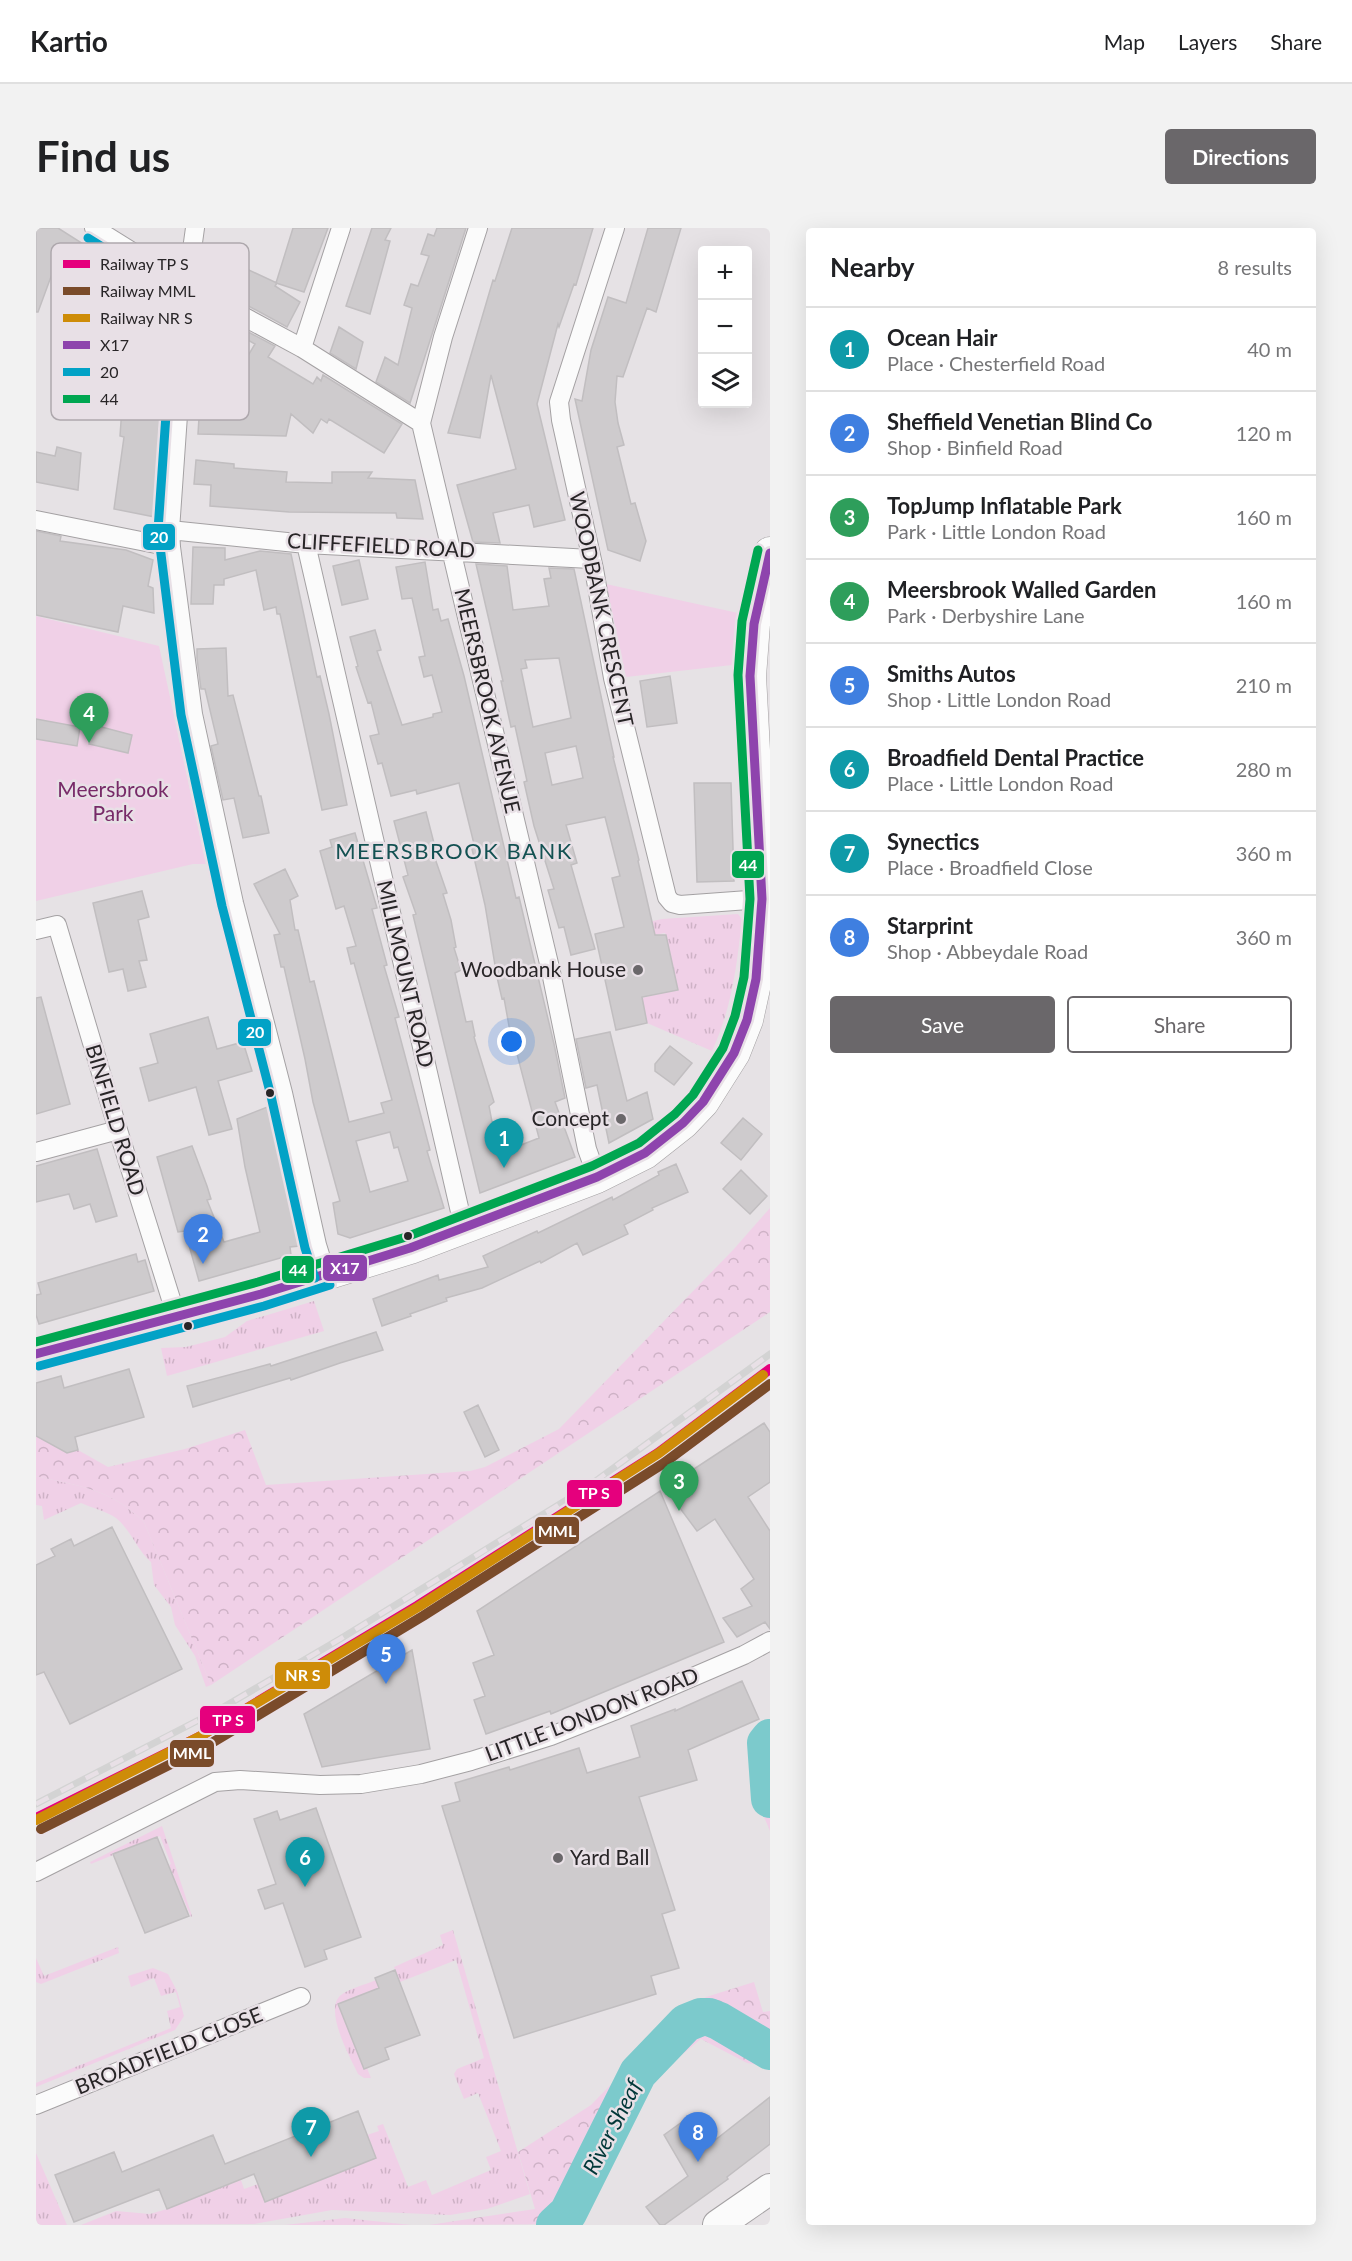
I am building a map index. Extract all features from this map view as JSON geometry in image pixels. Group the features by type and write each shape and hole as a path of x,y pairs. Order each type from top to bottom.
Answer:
{"highway":[{"path":"36,1354 261,1294 464,1229 597,1177 645,1153 683,1123 703,1102 730,1061 747,1020 758,956 762,898 750,676 754,624 770,553"}],"main road":[{"path":"718,2225 770,2189"}],"street":[{"path":"94,228 118,243"},
{"path":"193,243 195,228"},
{"path":"302,348 341,228"},
{"name":"MEERSBROOK AVENUE","path":"478,228 443,337 421,423 551,972 587,1149 597,1177"},
{"name":"WOODBANK CRESCENT","path":"615,228 559,402 613,678 667,897 672,903 680,905 762,898"},
{"path":"249,319 302,348 421,423"},
{"path":"179,420 171,539 193,714 217,829 283,1093 317,1245 326,1274"},
{"name":"CLIFFEFIELD ROAD","path":"36,520 171,539 452,550 591,559"},
{"name":"MILLMOUNT ROAD","path":"306,544 464,1229"},
{"name":"BINFIELD ROAD","path":"36,930 57,924 176,1315"},
{"path":"36,1152 118,1130"},
{"name":"LITTLE LONDON ROAD","path":"36,1872 215,1782 240,1780 320,1785 361,1784 397,1779 471,1761 551,1736 614,1711 744,1655 770,1641"},
{"name":"BROADFIELD CLOSE","path":"36,2105 301,1997"}],"green space":[{"path":"606,584 747,615 732,665 626,677"},
{"name":"Meersbrook Park","path":"36,616 159,646 206,864 193,864 36,901"},
{"path":"738,914 742,919 733,986 712,1051 647,1023 642,998 678,989 665,933 647,936 644,923 662,919"},
{"path":"770,1208 770,1312 211,1685 144,1522 107,1495 81,1486 36,1476 36,1436 67,1453 78,1450 108,1467 185,1449 245,1430 266,1485 470,1471 485,1467 559,1429 733,1250"},
{"path":"314,1301 324,1331 167,1376 161,1348 186,1347 225,1337 247,1321"},
{"path":"36,1476 81,1486 107,1495 144,1522 211,1685 206,1687 195,1656 175,1625 171,1607 154,1585 151,1562 126,1528 116,1518 81,1503 44,1520 42,1506 36,1505"},
{"path":"770,1722 770,1831 761,1810 755,1738"},
{"path":"162,1826 191,1917 169,1865 171,1864 160,1836 91,1864 90,1862"},
{"path":"453,1930 530,2194 487,2209 450,2215 332,2210 254,2224 81,2225 116,2211 150,2214 241,2180 244,2189 258,2184 265,2202 376,2158 367,2135 379,2131 377,2126 383,2124 408,2187 426,2180 432,2195 491,2170 486,2157 501,2151 478,2093 464,2099 454,2074 457,2069 484,2058 456,1960 400,1982 394,1967 443,1945 440,1935"},
{"path":"118,1947 119,1953 41,1984 36,1982 36,1958 44,1976"},
{"path":"153,1968 168,1974 177,1991 184,2016 175,2030 36,2087 36,2083 171,2028 167,2011 180,2007 176,1992 161,1996 154,1978 131,1987 128,1976"},
{"path":"376,1980 379,1988 338,2004 364,2069 367,2068 371,2078 364,2078 358,2074 344,2045 336,2022 336,2002 341,1995 353,1988"},
{"path":"754,1982 763,2012 770,2011 770,2067 747,2063 701,2039 652,2079 608,2155 579,2224 429,2225 535,2209 518,2152 591,2105 622,2073 706,1997"},
{"path":"36,2153 67,2225 38,2225 36,2219"},
{"path":"345,2218 411,2225 285,2225"}],"building":[{"path":"36,228 58,228 82,243 51,243 51,277 38,312 36,312"},
{"path":"293,228 328,228 304,292 276,283"},
{"path":"372,228 391,228 385,240 390,241 370,314 346,306"},
{"path":"437,228 466,228 410,403 376,382 385,357 398,365 412,308 404,305 411,284 418,286 429,256 421,254 428,234 434,236"},
{"path":"512,228 593,228 576,285 574,284 559,327 558,324 537,404 565,520 534,527 529,505 493,513 500,543 473,542 457,485 516,469 491,375 480,438 448,433 493,280 495,281"},
{"path":"648,228 681,228 656,312 647,308 623,377 617,376 615,402 624,445 617,447 631,504 635,503 646,541 640,561 608,550 575,399 582,401 591,350 608,297 626,303"},
{"path":"249,270 277,283 275,286 300,302 287,327 249,306"},
{"path":"339,327 363,342 356,369 330,353"},
{"path":"249,332 275,346 268,357 313,384 317,377 321,381 323,375 402,424 384,453 329,419 327,423 321,419 313,433 291,414 286,436 198,434 199,420 249,420 249,354 255,344 249,341"},
{"path":"121,420 159,420 155,517 114,509 124,437 120,436"},
{"path":"57,447 81,453 78,490 36,482 36,452 55,456"},
{"path":"196,460 234,464 234,468 287,472 286,482 332,483 332,472 372,472 368,478 415,480 423,519 397,518 396,513 289,512 210,506 211,485 194,484"},
{"path":"36,531 61,536 60,541 126,550 153,560 148,586 153,588 154,613 123,606 118,632 36,615"},
{"path":"193,547 225,548 225,560 260,551 291,554 317,677 320,676 329,714 347,805 322,810 280,614 277,614 276,607 264,610 256,570 224,579 224,585 214,585 213,604 191,604"},
{"path":"359,560 368,599 342,605 333,566"},
{"path":"425,562 433,610 438,609 441,621 448,619 464,676 516,898 519,897 554,1044 565,1098 555,1102 575,1157 480,1193 413,915 416,914 403,877 408,875 394,821 426,812 435,847 431,847 447,893 443,894 461,970 455,973 466,1022 472,1021 474,1037 494,1102 489,1106 498,1154 539,1138 517,1054 514,1054 504,998 502,999 497,977 485,905 472,849 475,848 459,783 417,794 416,790 391,796 382,763 378,764 370,736 379,734 371,702 368,703 356,667 358,666 350,637 375,630 381,650 377,651 402,725 433,717 433,714 442,712 432,675 424,677 419,657 425,656 412,598 402,599 396,567"},
{"path":"476,564 507,566 513,610 549,606 544,579 551,578 549,568 574,569 613,757 655,935 666,935 678,990 642,997 647,1023 616,1030 595,934 624,927 612,878 620,876 605,817 566,825 577,863 571,865 595,949 571,955 564,927 559,928 548,890 554,889 534,826 524,782 527,781 515,726 511,727 501,681 503,681","holes":["559,658 571,718 533,727 521,669 527,668 525,660","576,746 583,778 552,785 545,753"]},
{"path":"226,648 228,696 233,695 269,833 243,838 234,798 223,800 211,746 218,744 205,689 201,689 197,658 197,649"},
{"path":"670,676 677,723 647,727 640,681"},
{"path":"36,719 80,727 77,746 36,739"},
{"path":"94,725 132,735 128,753 89,744"},
{"path":"694,783 731,783 734,881 697,882"},
{"path":"355,833 377,908 372,909 387,965 384,966 399,1017 395,1018 430,1150 427,1151 444,1208 350,1238 338,1234 333,1203 340,1201 313,1102 284,967 281,967 274,935 280,934 254,884 285,869 298,896 290,900 295,930 298,930 310,982 314,981 349,1122 384,1113 381,1103 392,1100 354,963 351,964 347,948 356,946 344,906 336,909 320,851 332,847 330,840","holes":["390,1132 394,1148 398,1147 408,1181 370,1192 356,1141"]},
{"path":"142,891 149,917 138,920 147,960 139,961 146,987 128,991 123,969 109,972 93,903"},
{"path":"41,997 70,1104 36,1114 36,998"},
{"path":"208,1017 217,1049 243,1042 252,1071 218,1081 232,1129 209,1135 196,1087 149,1101 140,1068 158,1063 150,1034"},
{"path":"610,1032 627,1101 647,1092 653,1119 609,1143 597,1085 586,1088 576,1039"},
{"path":"670,1046 692,1063 674,1085 655,1071 655,1064"},
{"path":"270,1106 277,1131 273,1132 299,1246 290,1247 291,1255 199,1281 185,1231 178,1232 157,1157 192,1146 211,1199 207,1200 224,1242 260,1232 237,1119"},
{"path":"743,1118 762,1134 741,1160 721,1143"},
{"path":"97,1149 117,1216 96,1222 90,1204 74,1209 69,1194 36,1202 36,1166"},
{"path":"676,1164 688,1192 652,1208 653,1210 624,1225 628,1234 583,1255 577,1243 541,1263 540,1261 482,1288 446,1298 447,1301 382,1326 373,1299 438,1275 439,1280 488,1267 483,1256 537,1231 538,1233 612,1197 613,1200 659,1175 658,1172"},
{"path":"741,1170 767,1196 750,1214 723,1189"},
{"path":"136,1254 138,1262 145,1260 154,1291 39,1324 36,1315 36,1295 41,1294 38,1283"},
{"path":"376,1332 383,1350 291,1380 290,1378 193,1407 187,1386 270,1364 271,1366"},
{"path":"129,1369 144,1417 75,1437 78,1450 67,1453 36,1436 36,1383 61,1376 64,1388"},
{"path":"478,1405 499,1450 485,1457 464,1412"},
{"path":"764,1423 770,1432 770,1482 748,1497 770,1531 770,1629 765,1622 737,1637 723,1618 752,1606 741,1589 754,1579 715,1519 697,1531 665,1488"},
{"path":"660,1491 724,1642 551,1714 550,1711 486,1734 474,1700 485,1696 473,1663 494,1655 477,1611"},
{"path":"112,1527 182,1669 70,1724 44,1672 36,1675 36,1565 55,1556 51,1549 71,1539 74,1546"},
{"path":"412,1650 430,1749 322,1767 304,1714"},
{"name":"Yard Ball","path":"742,1681 759,1719 688,1750 697,1780 639,1797 675,1910 662,1914 679,1968 651,1976 656,1994 514,2038 442,1806 460,1801 455,1783 509,1767 510,1770 579,1748 587,1773 640,1757 631,1726 675,1709 675,1711"},
{"path":"316,1808 361,1937 324,1950 327,1959 305,1967 283,1903 265,1909 258,1890 276,1884 254,1819 277,1811 280,1820"},
{"path":"157,1837 189,1916 145,1933 113,1854"},
{"path":"395,1970 420,2035 385,2048 389,2059 364,2069 338,2004 379,1988 375,1978"},
{"path":"770,2097 770,2144 727,2177 728,2179 664,2225 660,2225 646,2207 688,2176 664,2135 682,2122 705,2148"},
{"path":"358,2111 376,2158 265,2202 254,2174 167,2209 159,2189 74,2222 55,2175 114,2152 122,2172 213,2135 225,2164"}],"waterway":[{"name":"River Sheaf","path":"770,1738 766,1743 770,1799"},
{"name":"River Sheaf","path":"555,2225 568,2213 638,2073 686,2023 701,2017 709,2017 770,2051"}],"railway":[{"path":"36,1804 222,1708 340,1639 586,1488 770,1354"}],"transit line":[{"name":"20","path":"88,238 96,243"},
{"name":"20","path":"166,420 158,530 181,715 222,906 271,1096 305,1248 315,1278"},
{"name":"44","path":"36,1342 258,1282 406,1237 592,1166 639,1143 675,1114 693,1095 723,1048 735,1016 744,977 750,899 738,675 742,621 758,550"},
{"name":"X17","path":"36,1354 261,1294 410,1248 597,1177 645,1153 683,1123 703,1102 734,1053 747,1020 756,979 762,899 750,676 754,624 770,553"},
{"name":"20","path":"39,1366 264,1306 330,1285"},
{"path":"36,1818 199,1737 417,1606 658,1453 770,1369"},
{"path":"36,1820 199,1737 418,1607 659,1453 763,1375"}],"rail line":[{"name":"MML","path":"41,1829 205,1747 423,1616 664,1463 770,1384"}],"place":[{"name":"Meersbrook Walled Garden","path":"89,743"},
{"name":"Woodbank House","path":"638,970"},
{"name":"Concept","path":"621,1119"},
{"name":"Ocean Hair","path":"504,1168"},
{"name":"Sheffield Venetian Blind Co","path":"203,1264"},
{"name":"TopJump Inflatable Park","path":"679,1511"},
{"name":"Smiths Autos","path":"386,1684"},
{"name":"Yard Ball","path":"558,1858"},
{"name":"Broadfield Dental Practice","path":"305,1887"},
{"name":"Synectics","path":"311,2157"},
{"name":"Starprint","path":"698,2162"}],"district":[{"name":"MEERSBROOK BANK","path":"454,851"}]}
